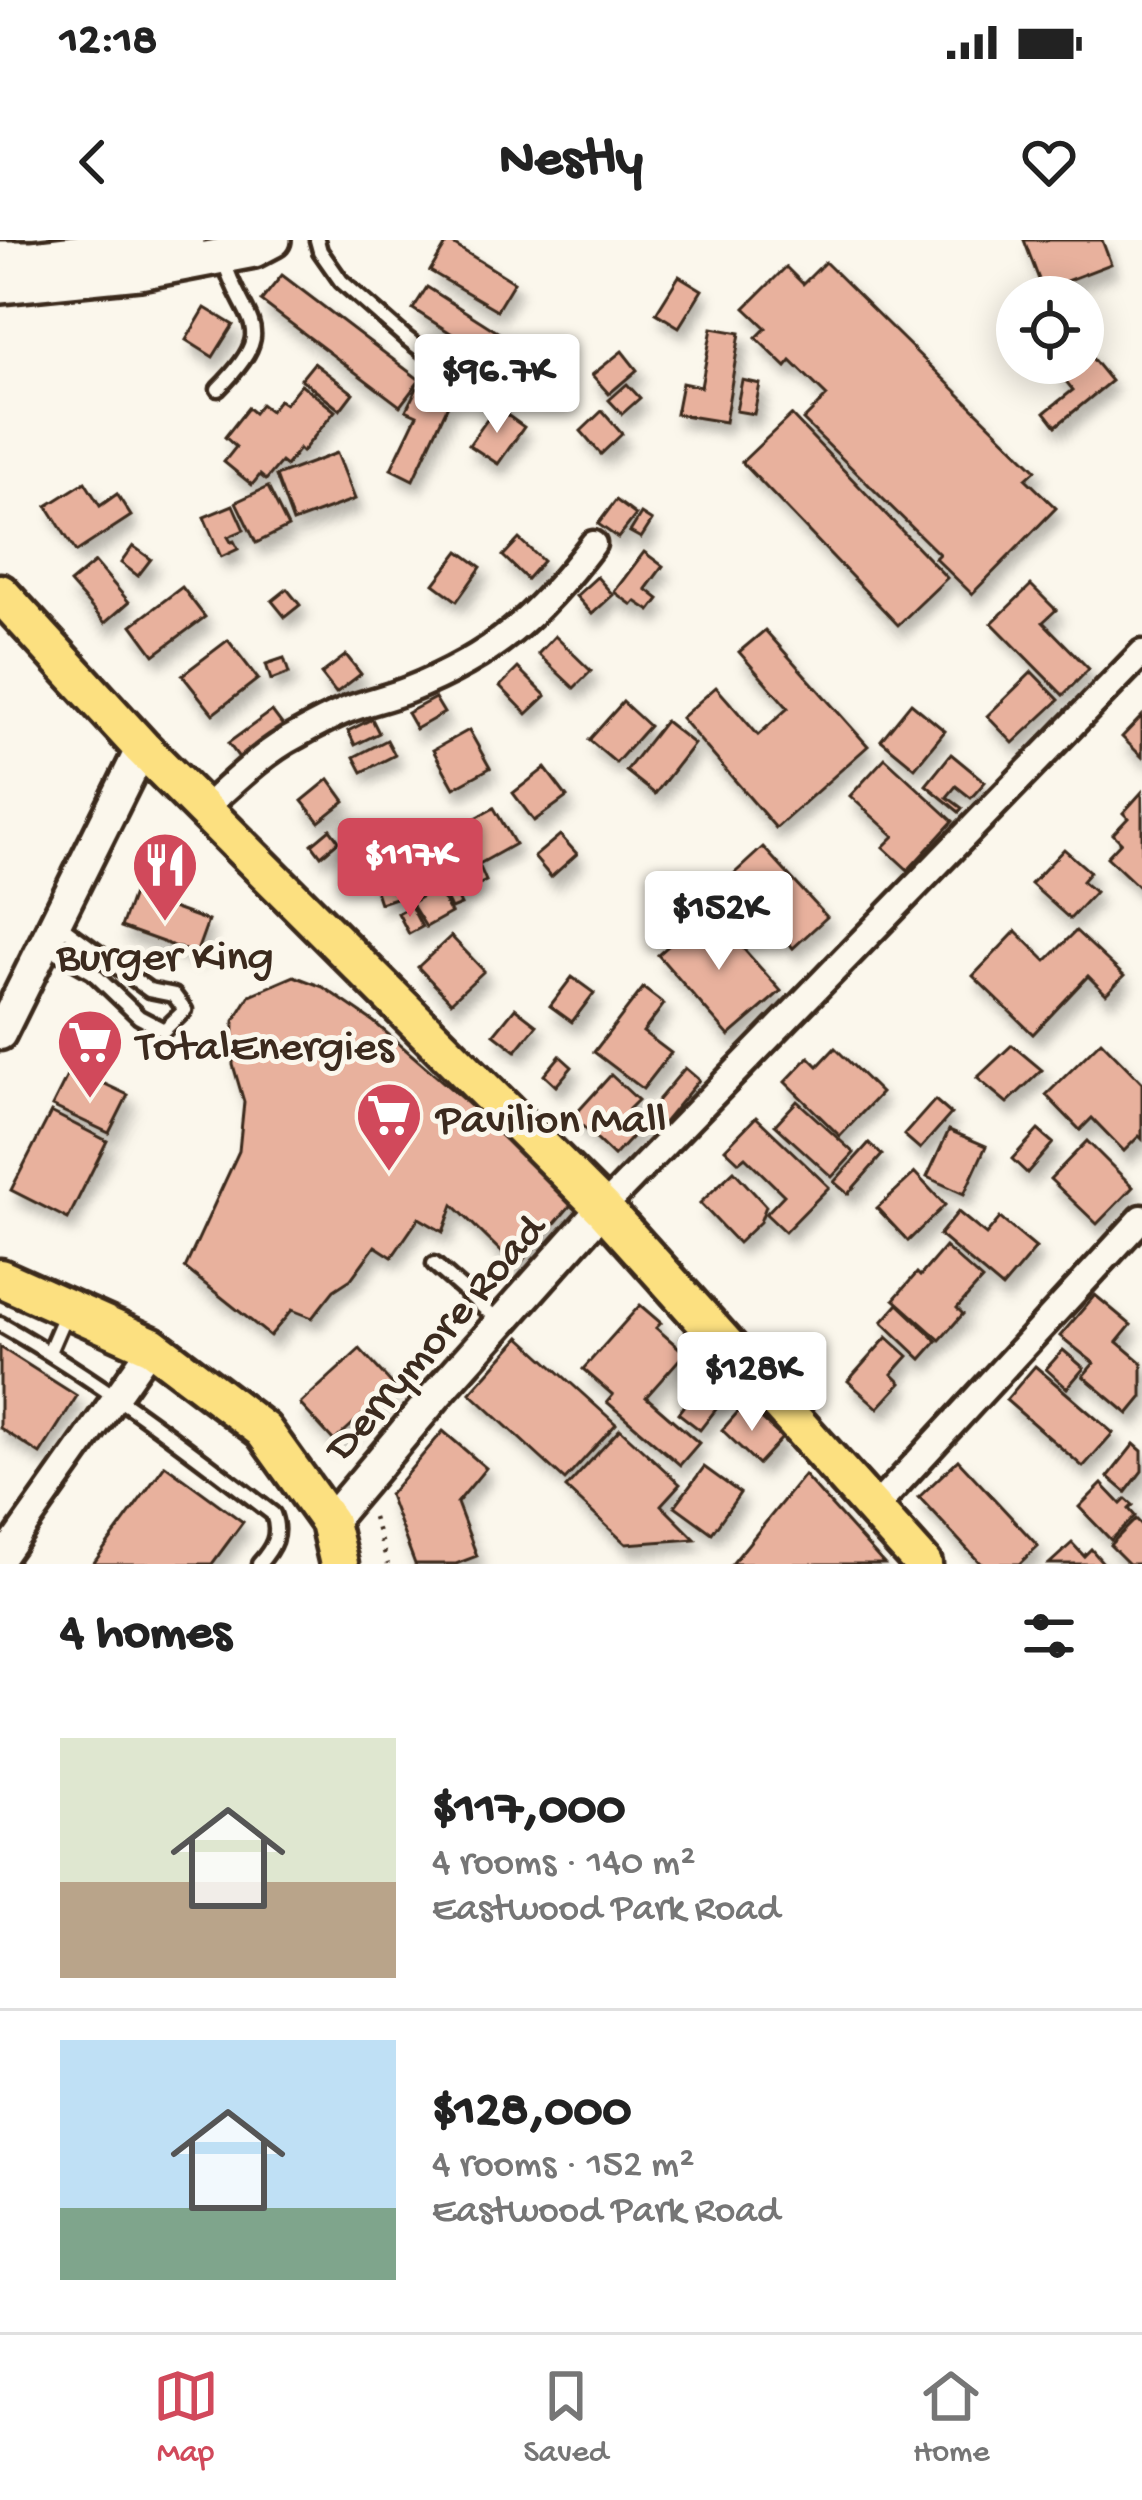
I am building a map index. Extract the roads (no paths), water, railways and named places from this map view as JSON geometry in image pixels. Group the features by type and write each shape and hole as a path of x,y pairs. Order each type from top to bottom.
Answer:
{"main road":[{"path":"0,258 187,240"},
{"path":"0,286 139,272 254,250 274,240"},
{"path":"0,593 142,748 603,1208 923,1564"},
{"path":"0,1278 152,1346 263,1430 328,1522 339,1564"}],"street":[{"path":"203,809 292,737 345,711 407,691 509,636 556,592 593,544"},
{"path":"603,1208 1142,653"},
{"path":"0,1034 142,748"},
{"name":"Derrymore Road","path":"328,1522 603,1208"},
{"path":"873,1510 1142,1218"},
{"path":"0,1561 152,1346"}],"lane":[{"path":"317,240 341,281 467,385"},
{"path":"218,389 241,366 254,333 222,256"},
{"path":"50,933 149,990 174,995 185,1010 164,1030 139,1017 50,933"},
{"path":"434,1264 501,1323"},
{"path":"49,1352 68,1308"},
{"path":"0,1324 115,1397 273,1514 278,1526 274,1546 259,1564"}],"place":[{"name":"Burger King","path":"165,924"},
{"name":"TotalEnergies","path":"90,1101"},
{"name":"Pavilion Mall","path":"389,1174"}]}
